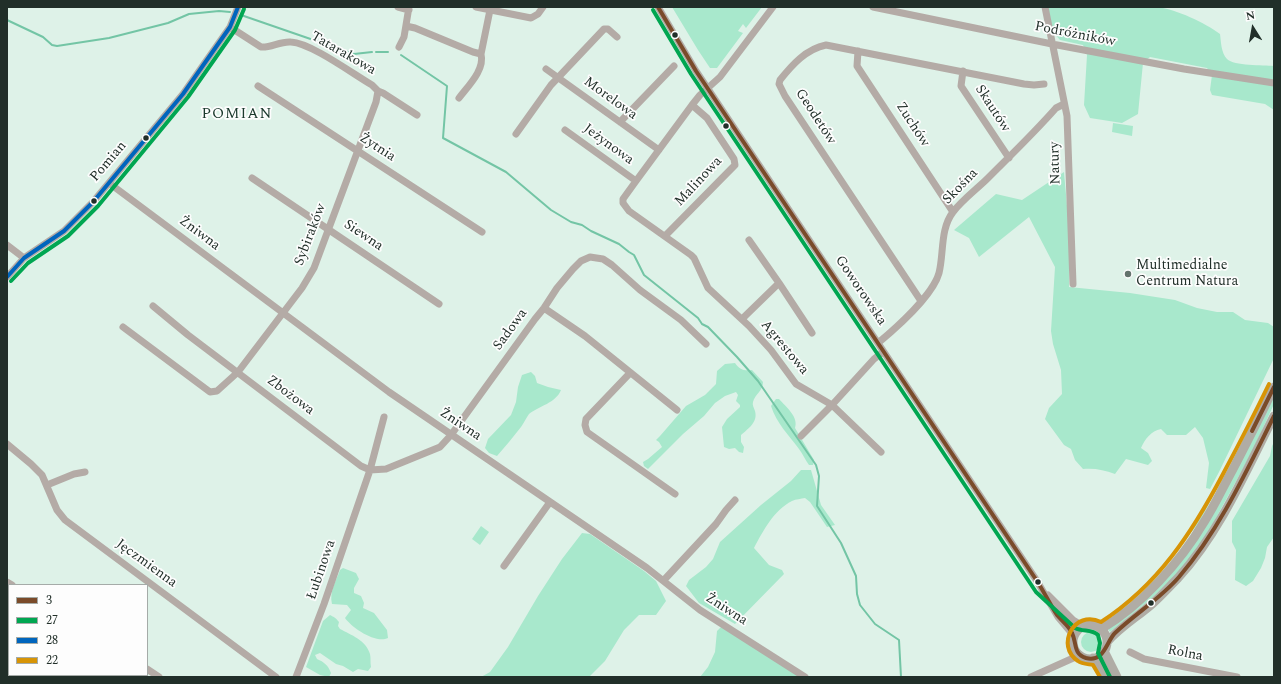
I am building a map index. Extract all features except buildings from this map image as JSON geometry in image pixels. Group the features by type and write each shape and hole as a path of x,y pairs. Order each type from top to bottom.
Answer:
{"main road":[{"path":"1101,629 1134,605 1152,588 1193,539 1214,504 1274,387"},
{"path":"1107,642 1105,632 1093,625 1083,626 1074,636 1074,646 1080,655 1088,658 1101,655 1107,642 1118,630 1151,604 1192,562 1204,546 1225,511 1274,416"},
{"path":"1104,651 1117,677"},
{"path":"1093,658 1107,677"}],"street":[{"name":"Pomian","path":"7,277 24,258 68,227 93,202 179,98 230,27 238,7"},
{"path":"398,7 409,8 404,37 399,47"},
{"path":"476,7 531,18 538,14 543,7"},
{"name":"Goworowska","path":"658,7 708,88 1041,589 1058,617 1074,636"},
{"path":"636,181 692,105 720,77 773,7"},
{"name":"Podróżników","path":"873,7 1052,44 1184,69 1274,83"},
{"name":"Natury","path":"1045,7 1067,116 1074,284"},
{"path":"459,98 479,70 482,62 481,54 490,10"},
{"path":"406,26 415,28 481,54"},
{"name":"Tatarakowa","path":"230,27 261,47 284,42 304,45 372,85 378,92 383,93 417,115"},
{"path":"516,134 551,85 604,29 607,28 617,38"},
{"name":"Geodetów","path":"922,301 785,96 779,84 780,80 806,53 813,48 826,45 1034,85 1044,84"},
{"name":"Zuchów","path":"858,51 857,66 953,212"},
{"path":"620,122 674,66"},
{"name":"Morelowa","path":"546,70 659,150"},
{"name":"Skautów","path":"963,71 962,86 1009,158"},
{"name":"Żytnia","path":"258,86 482,232"},
{"name":"Sybiraków","path":"123,327 210,392 217,391 238,372 309,278 314,268 376,102 378,92"},
{"name":"Skośna","path":"878,343 922,301 931,289 939,272 945,229 953,212 1009,158 1056,108 1064,104"},
{"name":"Malinowa","path":"665,236 735,165 734,159 707,118 692,105"},
{"name":"Jeżynowa","path":"565,130 636,181"},
{"name":"Siewna","path":"252,178 439,304"},
{"name":"Agrestowa","path":"636,181 623,199 624,206 628,211 665,236 692,257 708,288 742,319 771,350 796,384 832,405 881,452"},
{"name":"Żniwna","path":"109,183 389,392 451,436 664,580 700,610 805,677"},
{"path":"749,240 812,333"},
{"path":"7,245 24,258"},
{"name":"Sadowa","path":"370,470 386,469 440,447 451,436 557,288 581,261 590,257 603,259 640,290 681,320 706,344"},
{"name":"Agrestowa","path":"742,319 779,284"},
{"name":"Zbożowa","path":"153,306 361,466 370,470"},
{"path":"544,308 585,336 677,410"},
{"path":"802,436 874,359 883,352"},
{"path":"630,373 586,419 585,425 587,432 675,494"},
{"path":"370,470 384,417"},
{"name":"Jęczmienna","path":"7,444 42,475 57,510 65,520 276,677"},
{"name":"Łubinowa","path":"296,677 324,604 370,470"},
{"path":"47,485 74,474 85,472"},
{"path":"664,580 716,524 735,500"},
{"path":"504,566 550,502"},
{"name":"Goworowska","path":"1041,589 1073,620 1083,626"},
{"name":"Rolna","path":"1130,652 1144,659 1237,677"},
{"path":"1031,677 1080,655"},
{"path":"148,670 159,677"}],"green space":[{"path":"672,7 762,7 746,28 743,24 738,31 743,33 717,68 710,68"},
{"path":"1048,7 1158,7 1190,17 1220,34 1222,47 1227,59 1242,64 1274,66 1274,110 1265,104 1212,95 1210,90 1212,75 1207,68 1150,57 1143,63 1138,114 1122,123 1090,118 1084,105 1087,55 1083,45 1060,40 1053,32"},
{"path":"1113,123 1133,126 1132,136 1112,132"},
{"path":"1064,172 1069,228 1069,287 1130,293 1175,300 1197,308 1217,312 1233,312 1245,320 1268,323 1274,327 1274,358 1210,489 1206,488 1209,463 1203,438 1195,427 1186,435 1167,435 1161,429 1151,434 1141,448 1148,453 1152,461 1148,465 1126,459 1115,474 1107,471 1083,469 1075,460 1071,449 1064,445 1045,419 1049,408 1062,394 1061,370 1053,344 1051,331 1055,267 1029,217 979,257 969,238 954,230 996,194 1022,200"},
{"path":"735,363 742,370 752,370 763,382 762,388 753,402 756,415 754,422 741,435 741,442 744,447 743,453 739,452 735,448 729,449 724,447 722,427 727,419 740,407 736,401 738,395 736,392 725,396 715,403 704,416 683,434 648,469 644,466 643,462 662,447 656,440 686,406 705,395 716,384 717,371 725,364"},
{"path":"531,372 535,376 537,383 561,390 559,394 551,401 529,414 521,427 497,456 489,453 485,448 488,439 511,415 516,402 518,387 522,375"},
{"path":"1274,392 1274,404 1252,452 1204,540 1180,571 1152,598 1110,632 1108,629 1176,567"},
{"path":"776,399 779,399 794,416 796,424 795,428 814,460 813,465 809,465 776,418 771,406"},
{"path":"1242,435 1244,437 1200,521 1155,579 1114,617 1112,614 1153,578 1198,520"},
{"path":"1274,442 1274,537 1267,547 1261,568 1253,581 1246,586 1235,580 1236,550 1232,542 1232,521 1270,456"},
{"path":"801,470 811,470 821,505 835,525 827,527 810,502 805,498 792,501 774,515 754,548 769,565 782,570 784,574 735,624 699,603 686,586 689,580 706,567 713,559 720,542 761,505 791,481"},
{"path":"481,526 489,532 480,545 472,539"},
{"path":"582,533 590,534 644,571 656,581 666,601 656,615 639,615 624,630 605,661 589,677 481,677 490,672 508,647 562,559"},
{"path":"343,568 356,573 359,579 354,588 354,593 361,596 364,603 363,608 374,613 387,630 388,638 377,639 365,634 348,622 345,618 351,610 347,605 332,604 331,595 333,587 340,570"},
{"path":"330,615 339,622 338,626 340,629 358,638 368,649 371,667 368,671 358,669 353,672 336,664 320,653 315,655 317,659 329,668 331,673 329,677 320,675 306,667 323,621"},
{"path":"722,626 800,677 700,677 708,667 715,652 717,631"},
{"path":"1091,632 1098,635 1101,642 1098,649 1091,652 1084,649 1081,642 1084,635"}],"waterway":[{"path":"7,20 43,37 52,45 57,46 109,38 168,23 189,14 219,11 230,12"},
{"path":"241,15 354,54 372,52"},
{"path":"376,52 388,52"},
{"path":"401,55 447,86 443,138 506,172 551,210 571,222 582,225 591,231 619,244 634,255 644,275 698,318 702,324 708,327 758,381 816,465 819,476 817,506 841,543 856,576 857,594 860,605 875,624 899,640 901,677"}],"transit line":[{"name":"28","path":"7,277 24,258 64,231 93,202 183,94 230,27 238,7"},
{"name":"3","path":"658,7 696,71 1037,581 1057,615 1071,630 1077,651 1082,656 1092,659 1101,655 1115,633 1172,585 1194,559 1220,520 1274,416"},
{"name":"27","path":"11,281 28,263 68,236 98,206 188,97 235,30 244,9"},
{"name":"27","path":"653,10 691,74 1036,592 1075,628 1093,632 1098,635 1100,643 1098,653 1110,677"},
{"name":"22","path":"1100,677 1093,665 1080,662 1071,654 1068,647 1068,639 1071,631 1083,620 1091,619 1101,622 1140,592 1172,556 1186,537 1211,496 1241,441 1269,384"},
{"name":"3","path":"1252,431 1274,387"}],"place":[{"name":"Multimedialne Centrum Natura","path":"1128,274"}],"district":[{"name":"POMIAN","path":"237,115"}]}
